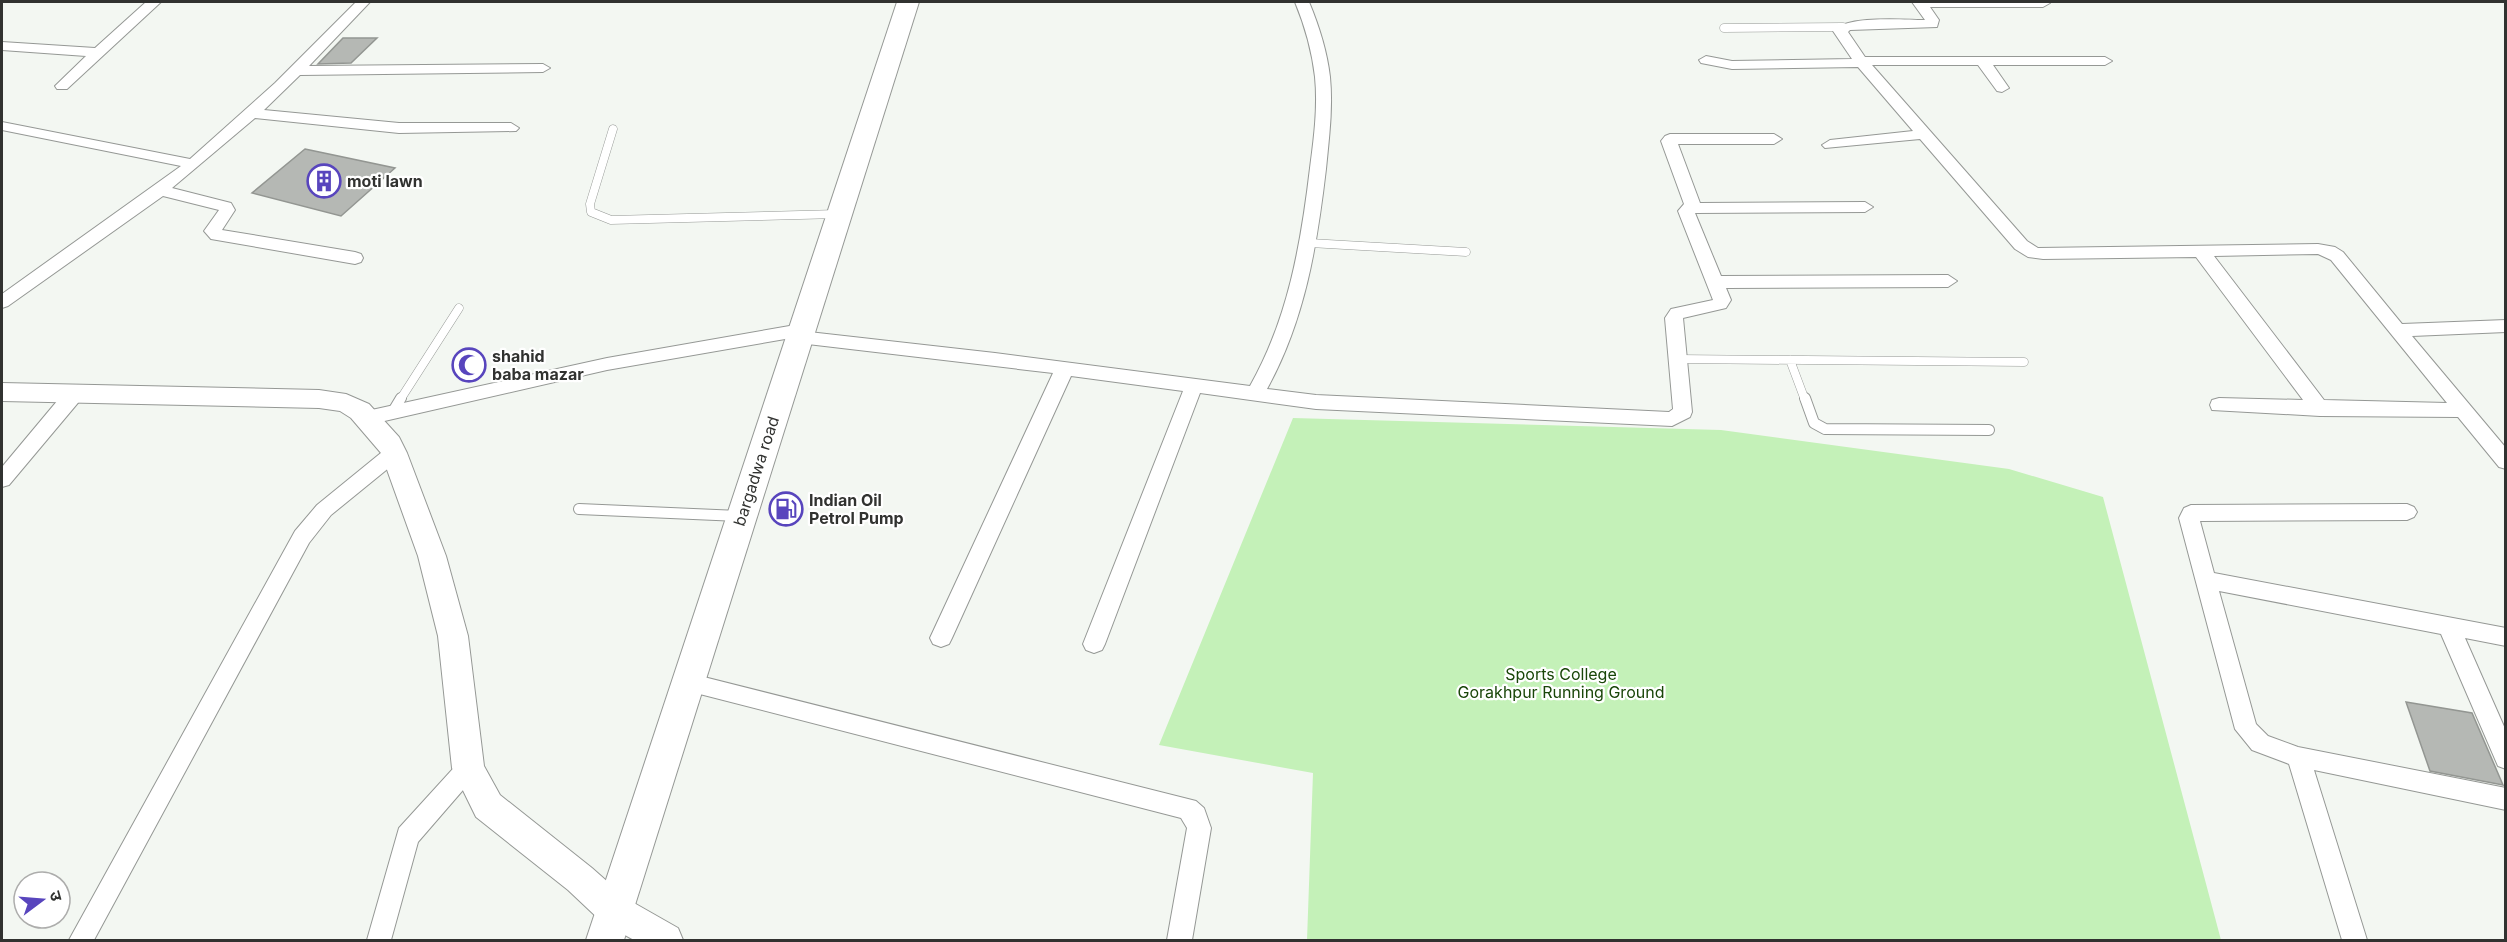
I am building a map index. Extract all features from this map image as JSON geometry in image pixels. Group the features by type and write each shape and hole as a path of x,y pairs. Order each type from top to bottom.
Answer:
{"main road":[{"name":"bargadwa road","path":"610,926 908,2"}],"street":[{"path":"62,86 154,2"},
{"path":"2,302 193,164 297,71 363,2"},
{"path":"1255,394 1278,352 1310,243 1322,134 1323,86 1314,34 1302,2"},
{"path":"1920,2 2043,3"},
{"path":"1920,2 1932,20 1932,24 1843,27 1840,31 1862,62 2021,245 2034,253 2329,251 2337,256 2505,462"},
{"path":"2,46 99,54"},
{"path":"1706,60 1732,65 2105,61"},
{"path":"1982,61 2002,88"},
{"path":"297,71 543,68"},
{"path":"250,113 399,128 511,128"},
{"path":"2,126 193,164"},
{"path":"1830,145 1924,134"},
{"path":"1693,206 1670,139 1774,139"},
{"path":"159,190 225,207 227,210 225,215 213,226 212,231 217,235 355,258"},
{"path":"2,392 319,399 346,404 379,415 607,364 800,333 1334,403 1672,419 1683,412 1674,318 1677,313 1720,304 1722,300 1686,211 1693,206 1865,207"},
{"path":"2201,251 2320,409"},
{"path":"1715,282 1948,281"},
{"path":"2398,330 2505,326"},
{"path":"941,638 1065,368"},
{"path":"1094,644 1194,385"},
{"path":"2,480 75,393"},
{"path":"2219,405 2320,409 2463,410"},
{"path":"379,415 432,556 453,636 468,768 488,806 579,879 610,926 666,940"},
{"path":"2482,434 2505,434"},
{"path":"81,940 302,537 324,510 394,453"},
{"path":"2407,512 2191,513 2189,518 2208,580 2246,729 2260,743 2298,757 2505,799"},
{"path":"2208,580 2505,637"},
{"path":"2449,626 2505,759"},
{"path":"688,682 1188,808 1196,816 1199,828 1180,940"},
{"path":"2298,757 2354,940"},
{"path":"379,940 402,846 415,825 443,798 468,768"}],"lane":[{"path":"1724,28 1843,27"},
{"path":"613,129 590,204 591,212 599,217 611,220 838,214"},
{"path":"1310,243 1466,252"},
{"path":"379,415 459,308"},
{"path":"1677,358 2024,362"},
{"path":"1790,360 1814,423 1825,429 1989,430"},
{"path":"579,509 741,516"}],"green space":[{"name":"Sports College Gorakhpur Running Ground","path":"1293,418 1721,430 2009,469 2103,497 2221,940 1307,940 1313,773 1159,745"}],"building":[{"path":"343,38 377,38 351,63 318,64"},
{"name":"moti lawn","path":"305,149 395,168 341,216 252,193"},
{"path":"2406,702 2472,713 2503,785 2430,771"}],"place":[{"name":"moti lawn","path":"324,181"},
{"name":"shahid baba mazar","path":"469,365"},
{"name":"Indian Oil Petrol Pump","path":"786,509"}]}
